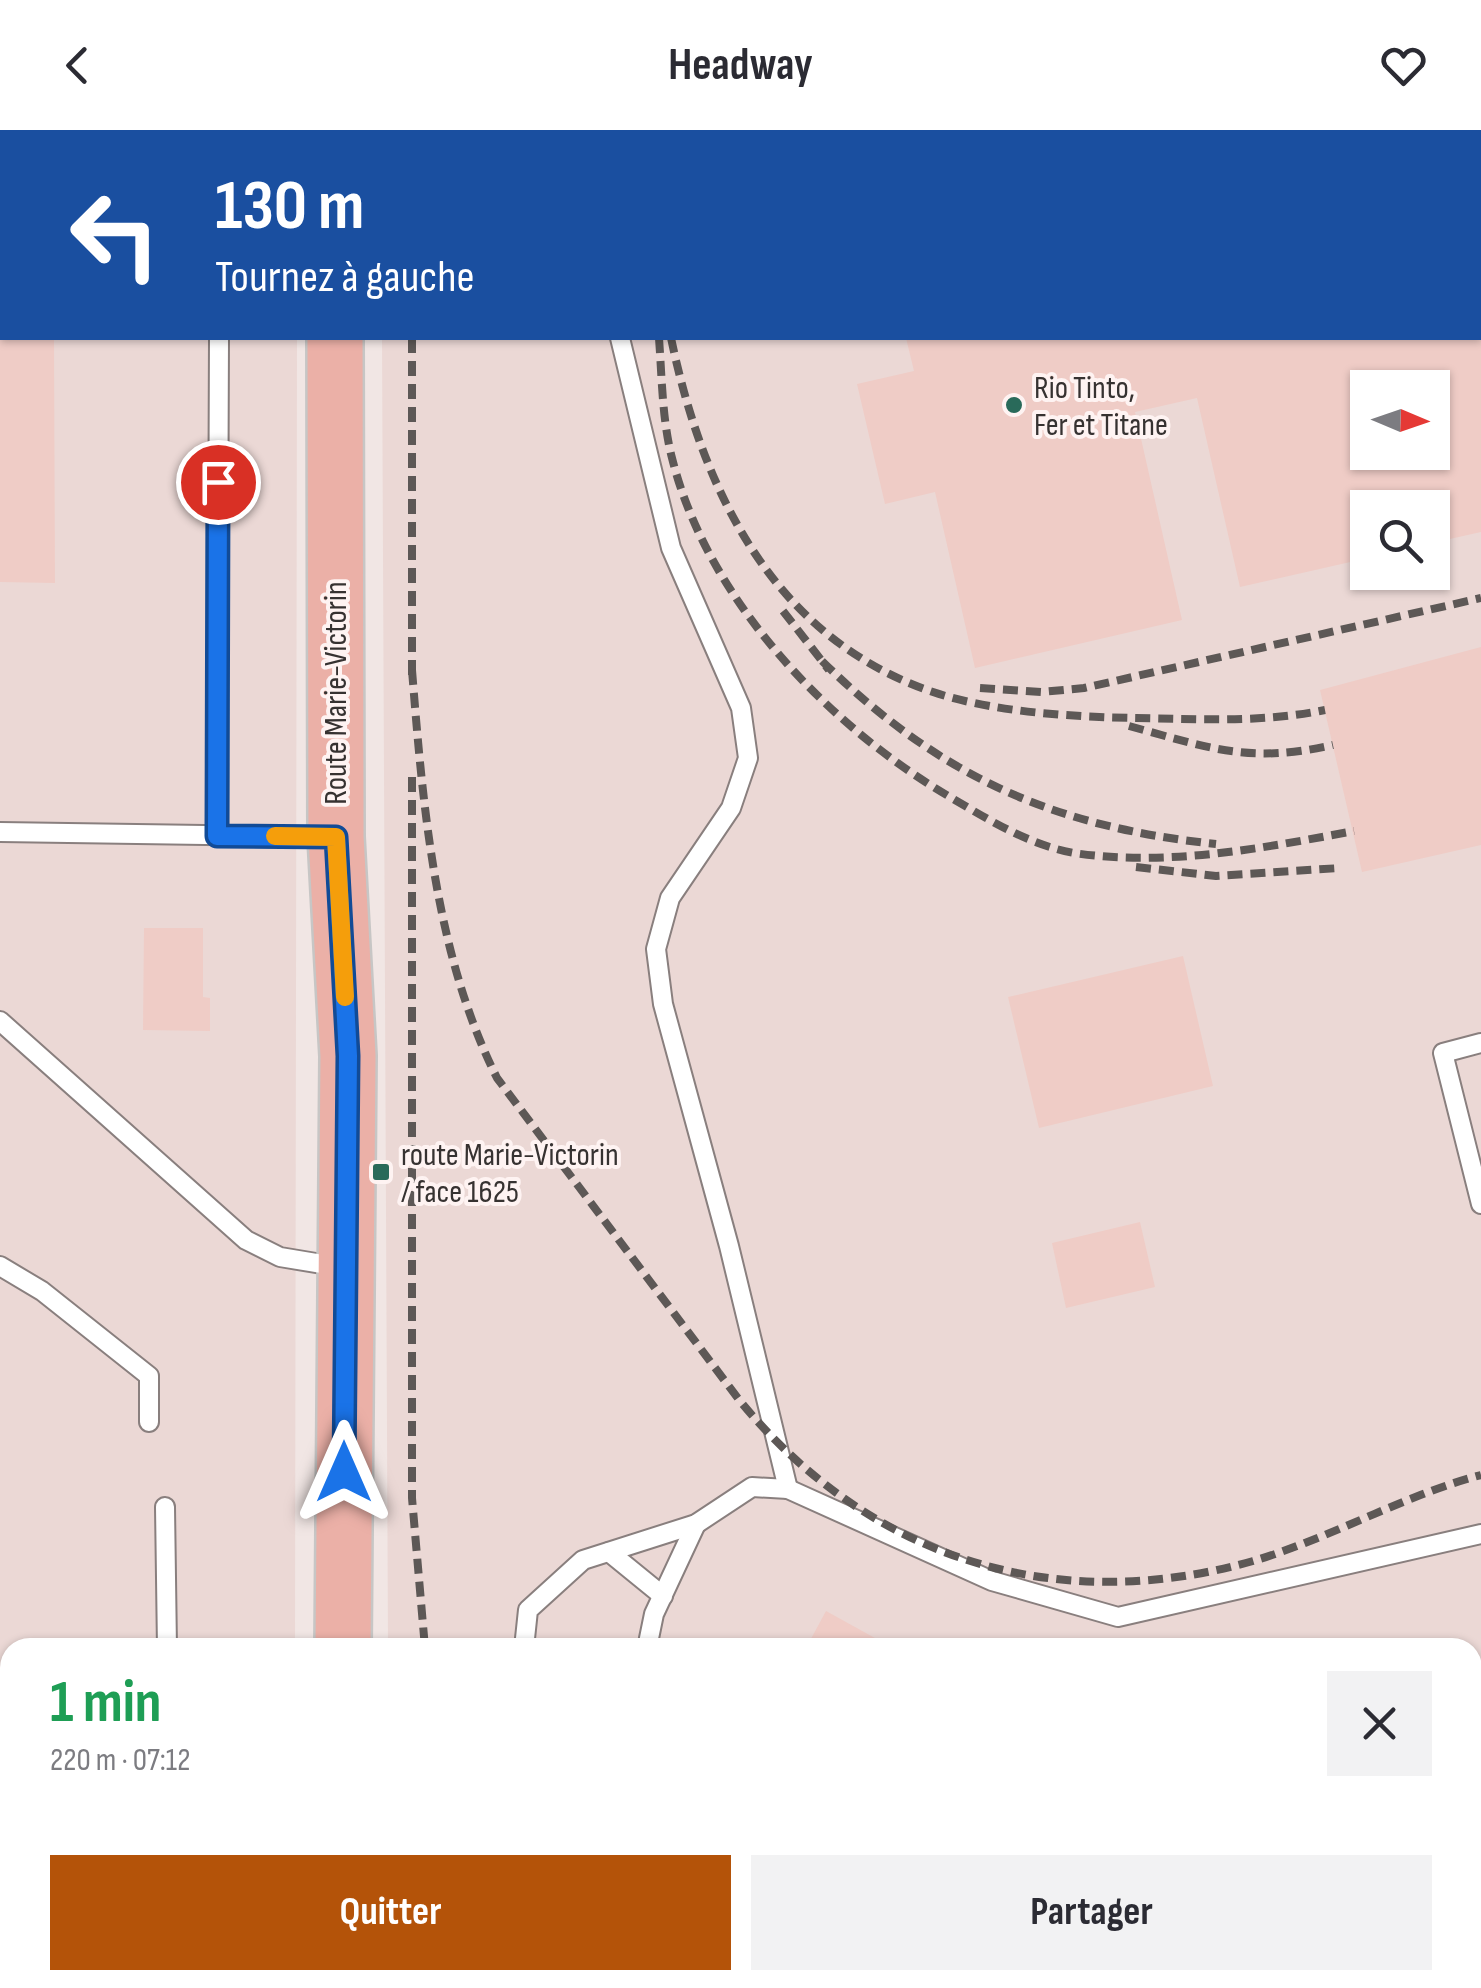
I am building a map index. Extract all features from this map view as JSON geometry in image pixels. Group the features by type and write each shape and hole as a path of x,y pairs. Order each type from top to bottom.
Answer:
{"main road":[{"name":"Route Marie-Victorin","path":"335,340 336,837 348,1056 342,1638"}],"lane":[{"path":"217,836 219,340"},
{"path":"620,340 671,548 740,708 748,758 731,808 670,898 656,949 663,1004 730,1246 788,1489"},
{"path":"0,832 336,837"},
{"path":"0,1020 246,1240 280,1257 345,1268"},
{"path":"1481,1044 1443,1052 1481,1204"},
{"path":"0,1266 42,1291 150,1376 149,1422"},
{"path":"525,1638 528,1610 583,1560 696,1524 752,1488 788,1489 992,1581 1118,1618 1481,1534"},
{"path":"165,1507 166,1638"},
{"path":"649,1638 663,1596 696,1524"},
{"path":"609,1552 663,1596"}],"shaded area":[{"path":"0,340 297,340 295,1638 0,1638"},
{"path":"382,340 1481,340 1481,1638 388,1638"}],"building":[{"path":"0,340 54,340 55,583 0,582"},
{"name":"Rio Tinto, Fer et Titane","path":"906,340 1481,340 1481,532 1450,539 1450,490 1350,490 1350,562 1240,587 1197,398 1135,412 1182,620 975,668 935,492 885,504 857,384 914,371"},
{"path":"1481,647 1481,845 1362,872 1320,690"},
{"path":"144,928 203,928 203,997 210,998 210,1031 143,1030"},
{"path":"1183,956 1213,1086 1039,1128 1008,997"},
{"path":"1140,1222 1155,1287 1066,1308 1052,1243"},
{"path":"826,1611 875,1638 811,1638"}],"railway":[{"path":"412,340 412,682"},
{"path":"659,340 664,413 672,458 689,510 713,560 743,609 778,654 818,696 904,768 1010,831 1074,853 1179,857 1354,831"},
{"path":"671,340 703,450 726,503 754,552 788,597 829,635 877,668 956,699 1033,712 1230,719 1325,710"},
{"path":"980,688 1042,692 1084,688 1481,598"},
{"path":"783,611 829,670"},
{"path":"822,661 910,736 1002,789 1102,824 1216,844"},
{"path":"412,670 435,879 459,981 497,1078 740,1401 791,1456 847,1501 907,1536 971,1561 1038,1577 1108,1582 1179,1577 1253,1561 1481,1475"},
{"path":"1129,726 1230,751 1277,753 1333,745"},
{"path":"412,777 412,1498 424,1638"},
{"path":"1136,867 1216,876 1340,868"}],"slow traffic":[{"path":"275,836 336,837 345,997"}],"place":[{"name":"Rio Tinto, Fer et Titane","path":"1014,405"},
{"name":"route Marie-Victorin / face 1625","path":"381,1172"}],"route":[{"path":"218,482 217,836 336,837 348,1056 344,1472"}]}
